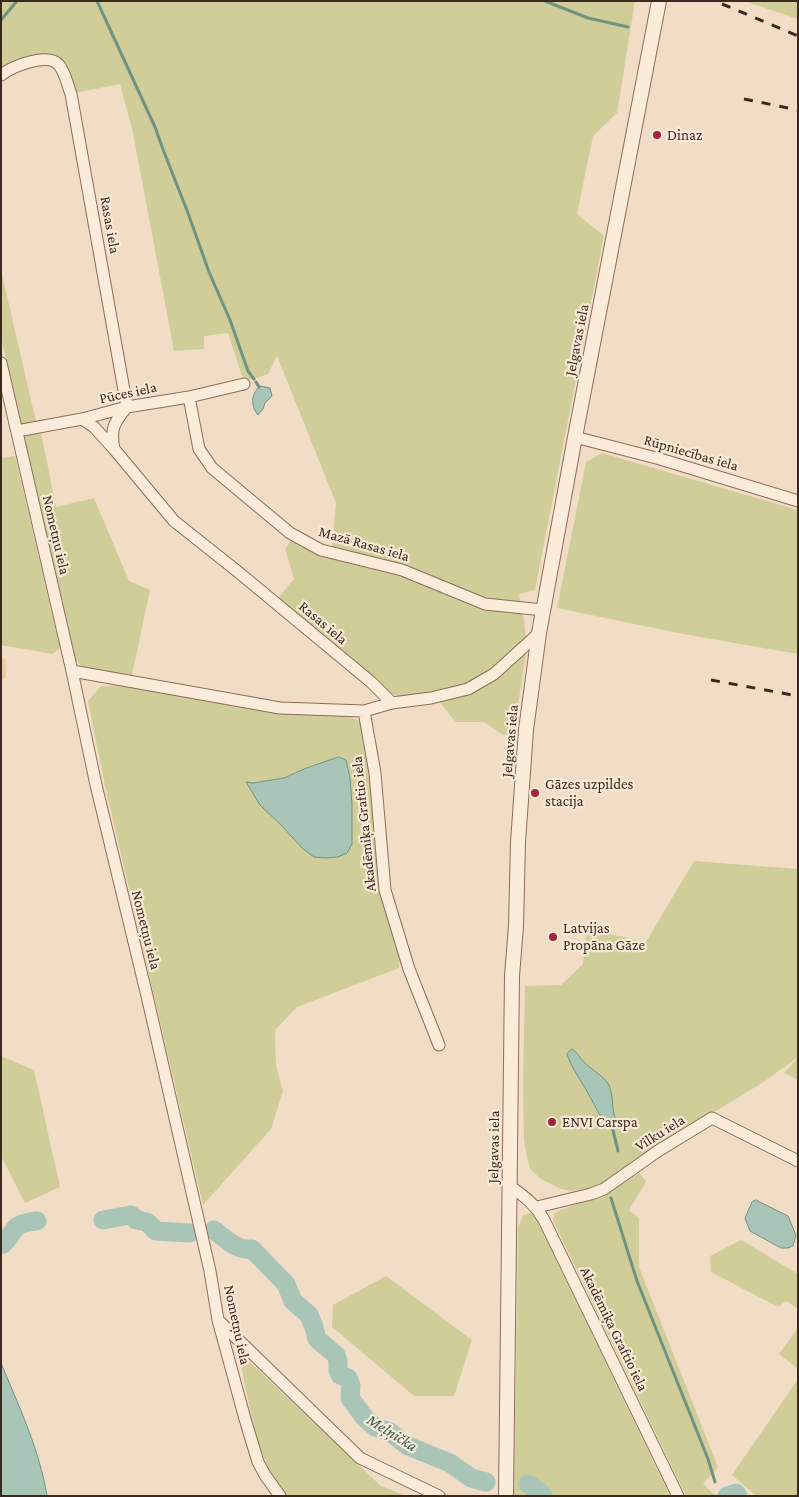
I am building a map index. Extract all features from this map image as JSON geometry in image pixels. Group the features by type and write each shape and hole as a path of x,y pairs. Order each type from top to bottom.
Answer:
{"street":[{"name":"Jelgavas iela","path":"506,1496 512,976 516,926 518,842 526,730 543,610 659,1"},
{"name":"Rasas iela","path":"1,76 29,62 46,59 58,63 66,77 72,94 127,407"},
{"name":"Nometņu iela","path":"1,363 72,671 96,785 210,1271 218,1320 254,1449 275,1495"},
{"name":"Pūces iela","path":"17,431 82,419 127,407 189,397 244,384"},
{"name":"Mazā Rasas iela","path":"189,397 199,449 212,468 290,533 321,550 402,570 485,604 543,610"},
{"path":"114,449 112,439 113,426 127,407"},
{"name":"Rasas iela","path":"82,419 94,427 114,449 174,521 348,663 392,703"},
{"name":"Rūpniecības iela","path":"575,437 660,459 798,501"},
{"path":"72,671 280,708 364,711 392,703 431,698 468,689 494,674 539,633"},
{"name":"Akadēmiķa Graftio iela","path":"364,711 375,773 385,890 408,969 439,1045"},
{"name":"Vilku iela","path":"537,1207 604,1189 658,1151 712,1118 798,1161"},
{"name":"Akadēmiķa Graftio iela","path":"510,1186 537,1207 678,1496"},
{"path":"218,1320 360,1458 439,1496"}],"shaded area":[{"path":"1,1 635,1 617,113 593,136 577,214 604,236 535,590 519,594 527,646 514,732 503,735 484,722 456,722 431,692 403,697 392,694 278,598 294,579 285,549 292,539 331,558 336,503 277,356 268,374 244,382 228,333 204,336 204,349 174,351 133,133 120,84 75,93 72,78 63,62 59,59 1,72"},
{"path":"744,1 798,1 798,19"},
{"path":"1,270 34,413 42,437 56,507 94,498 129,581 150,590 132,675 84,669 76,660 1,337"},
{"path":"260,386 270,388 272,396 258,415 254,408 253,397"},
{"path":"602,453 798,510 798,654 683,634 557,608 586,462"},
{"path":"15,456 60,648 53,654 1,645 1,458"},
{"path":"101,686 131,686 347,715 363,723 381,883 400,958 399,968 297,1007 275,1030 276,1066 283,1091 271,1129 203,1205 105,786 88,701","holes":["339,757 346,760 350,778 352,804 338,857 314,857 302,848 260,805 246,783 284,778"]},
{"path":"339,757 346,760 350,778 352,844 347,853 338,857 314,857 302,848 260,805 246,782 253,783 284,778"},
{"path":"694,861 798,869 798,1057 762,1083 698,1122 609,1182 582,1190 571,1191 561,1189 541,1179 531,1170 527,1158 524,1140 523,1082 525,986 561,985 583,964 587,929 646,942"},
{"path":"572,1049 585,1063 605,1079 609,1085 616,1120 612,1126 599,1113 572,1065 567,1054"},
{"path":"1,1056 34,1070 60,1187 25,1203 1,1156"},
{"path":"798,1058 798,1080 784,1073"},
{"path":"640,1173 646,1182 629,1210 639,1218 639,1267 718,1467 703,1484 716,1496 686,1496 553,1221 554,1214 558,1211 608,1192"},
{"path":"756,1200 788,1216 796,1235 793,1246 781,1248 750,1231 745,1218 752,1202"},
{"path":"533,1212 670,1496 514,1496 518,1227 523,1215"},
{"path":"741,1240 798,1274 798,1309 786,1301 778,1307 711,1272 710,1256"},
{"path":"386,1276 472,1340 454,1396 414,1396 332,1327 333,1305"},
{"path":"798,1328 798,1369 779,1354"},
{"path":"238,1351 381,1486 406,1496 286,1496 276,1482 260,1447"},
{"path":"1,1363 34,1445 47,1496 1,1496"},
{"path":"798,1379 798,1496 756,1496 732,1475"}],"sand":[{"path":"1,657 6,660 6,678 1,681"}],"waterway":[{"path":"1,20 17,1"},
{"path":"97,1 155,127 209,272 230,320 248,371 254,379"},
{"path":"545,1 588,18 628,27"},
{"path":"256,382 259,387"},
{"path":"612,1126 618,1151"},
{"path":"611,1198 637,1281 708,1459 715,1482"},
{"name":"Meļņička","path":"103,1220 131,1215 136,1220 147,1222 156,1231 190,1233"},
{"name":"Meļņička","path":"1,1243 3,1244 18,1226 37,1221"},
{"name":"Meļņička","path":"214,1230 237,1246 252,1249 286,1284 293,1301 309,1315 317,1339 336,1355 340,1375 348,1378 351,1385 350,1398 364,1417 375,1427 390,1432 408,1446 450,1463 471,1478 486,1482"},
{"name":"Meļņička","path":"528,1484 543,1496"},
{"name":"Meļņička","path":"727,1496 736,1493 738,1496"}],"railway":[{"path":"722,4 798,36"},
{"path":"744,99 798,110"},
{"path":"711,680 798,696"}],"place":[{"name":"Dinaz","path":"657,135"},
{"name":"Gāzes uzpildes stacija","path":"535,793"},
{"name":"Latvijas Propāna Gāze","path":"553,937"},
{"name":"ENVI Carspa","path":"552,1122"}]}
